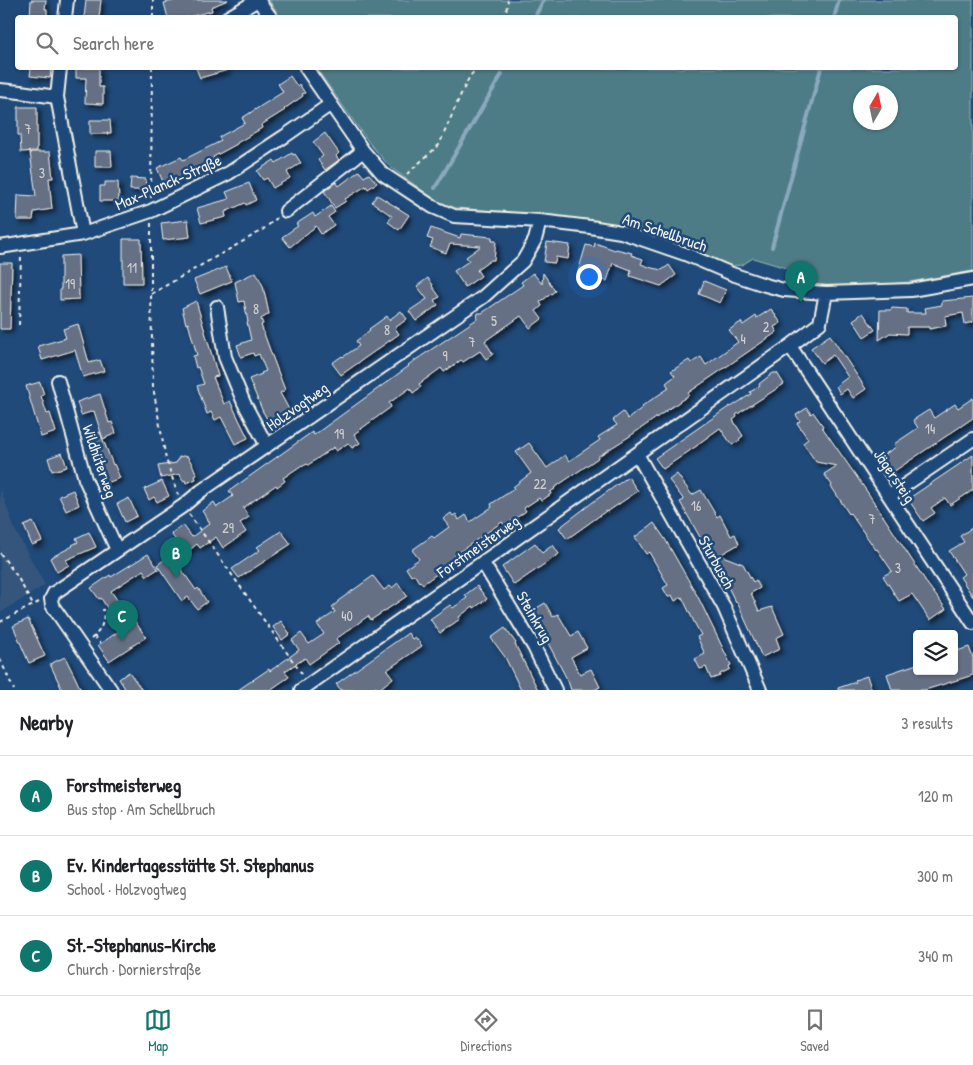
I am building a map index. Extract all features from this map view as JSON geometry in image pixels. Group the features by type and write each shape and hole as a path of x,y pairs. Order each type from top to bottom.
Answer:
{"street":[{"path":"65,15 67,0"},
{"path":"232,15 258,0 269,15"},
{"path":"60,70 57,97 83,234"},
{"name":"Am Schellbruch","path":"307,70 363,151 383,174 433,207 454,216 540,221 621,232 685,254 732,274 784,290 826,294 910,290 973,279"},
{"path":"0,90 57,97"},
{"name":"Max-Planck-Straße","path":"0,247 83,234 151,211 229,173 331,104"},
{"path":"286,211 363,151"},
{"name":"Holzvogtweg","path":"51,599 54,593 183,506 482,297 523,261 534,240 540,221"},
{"name":"Forstmeisterweg","path":"312,686 790,346 820,323 826,294"},
{"path":"216,307 225,357 244,403 267,446"},
{"name":"Jägersteig","path":"790,346 973,623"},
{"name":"Wildhüterweg","path":"58,381 85,479 117,550"},
{"path":"889,496 973,439"},
{"name":"Sturbusch","path":"637,454 724,607 760,690"},
{"name":"Steinkrug","path":"483,563 534,647 554,690"},
{"path":"51,599 52,605 111,690"}],"path":[{"path":"153,0 153,15"},
{"path":"506,15 508,0"},
{"path":"152,70 151,294 153,387 166,459 183,506 312,686"},
{"path":"396,184 439,144 461,94 475,70"},
{"path":"151,294 261,231 286,211"},
{"path":"19,324 21,244"},
{"path":"0,553 17,576 32,605"},
{"path":"0,622 43,599 51,599"},
{"path":"81,646 102,627 103,609"},
{"path":"94,636 100,642"},
{"path":"0,660 14,690"}],"shaded area":[{"path":"0,487 15,530 45,585 0,613"}],"green space":[{"path":"269,0 973,0 973,271 909,282 867,286 813,285 800,279 786,268 753,258 742,265 731,266 687,247 622,225 545,215 456,208 437,201 390,167 370,144 317,70 958,70 958,15 279,15"}],"building":[{"path":"31,0 46,0 45,9 47,9 47,15 30,15"},
{"path":"86,0 101,0 99,15 84,15"},
{"path":"178,0 228,0 211,7 212,11 195,15 167,15 164,3"},
{"path":"31,70 51,70 50,78 30,76"},
{"path":"76,70 99,70 99,87 103,87 103,104 85,103 86,78 76,78"},
{"path":"197,70 228,70 200,78"},
{"path":"290,76 305,93 302,94 303,96 261,125 262,128 213,157 215,160 164,184 157,168 181,157 183,160 221,141 219,137 245,123 242,118 283,92 278,84"},
{"path":"18,107 37,107 37,151 21,152 20,135 18,135"},
{"path":"90,120 110,120 111,133 90,134"},
{"path":"325,133 339,153 336,156 339,160 325,170 318,160 323,156 313,142"},
{"path":"95,151 111,151 112,167 95,167"},
{"path":"30,152 50,152 53,178 49,178 52,209 34,212 33,220 17,220 18,195 36,196"},
{"path":"292,153 293,155 295,154 301,163 287,172 290,178 273,188 267,178 263,180 257,171 274,160 276,163"},
{"path":"359,171 364,177 369,174 377,183 368,189 366,186 345,199 346,201 335,208 324,191 336,182 339,186"},
{"path":"131,178 146,179 145,190 130,190"},
{"path":"105,182 118,182 119,201 100,201 100,186 105,186"},
{"path":"249,183 256,200 225,212 226,217 201,223 197,208 229,199 226,192"},
{"path":"377,195 409,215 399,230 388,222 392,216 372,202"},
{"path":"331,206 335,212 328,217 334,225 321,234 316,226 290,247 282,237 298,226 296,224 313,213 315,217"},
{"path":"188,220 190,237 163,240 161,223"},
{"path":"431,228 460,238 461,234 492,237 492,241 496,241 494,260 491,260 477,270 481,276 465,287 454,271 469,261 466,257 481,246 450,244 446,253 430,247 433,240 427,238"},
{"path":"123,239 141,239 142,283 123,283"},
{"path":"547,242 570,245 568,259 556,257 555,263 544,262"},
{"path":"595,243 615,250 632,253 631,255 643,259 641,264 652,268 662,270 669,265 676,275 661,286 630,276 631,270 613,263 607,281 602,280 600,283 579,276 580,273 578,272 586,245 594,247"},
{"path":"78,255 79,299 60,300 61,256"},
{"path":"0,263 12,263 10,329 0,329"},
{"path":"226,267 232,281 200,294 194,280"},
{"path":"256,272 263,286 269,314 261,319 263,324 261,325 285,390 280,393 291,413 275,422 273,420 269,422 249,379 266,371 259,354 254,356 253,353 241,357 237,345 251,340 244,301 239,302 235,282"},
{"path":"533,273 542,284 543,273 555,291 540,302 542,306 536,311 542,319 530,328 521,316 485,341 493,354 486,359 480,351 463,362 461,360 444,372 441,368 419,384 421,387 413,393 410,388 389,403 391,407 354,434 360,443 352,448 348,443 336,451 334,447 308,465 302,465 283,478 285,481 277,487 276,485 243,508 249,517 240,523 246,532 223,548 216,537 200,548 197,544 186,553 171,534 183,525 192,537 210,523 202,511 214,502 217,507 233,496 229,491 312,432 314,435 408,365 477,319 478,313 482,313 523,285 521,282"},
{"path":"428,278 440,297 434,300 438,305 416,321 409,311 427,299 417,286"},
{"path":"704,281 726,290 720,303 699,294"},
{"path":"973,298 973,322 965,324 963,313 945,316 946,326 929,329 929,327 907,327 907,334 890,333 879,340 880,310 891,310 892,308 907,309 907,313 926,313 925,308 942,305 942,301"},
{"path":"196,301 218,376 213,377 224,404 230,401 248,438 235,444 221,417 215,420 211,412 207,414 197,386 204,384 198,367 196,368 193,356 197,355 182,308"},
{"path":"771,309 781,323 774,327 777,332 688,393 689,395 630,436 597,457 554,488 550,492 551,494 541,501 539,498 524,508 526,511 505,526 502,522 455,555 457,559 423,584 419,582 414,574 411,576 406,568 419,559 412,550 449,527 443,519 451,513 453,516 456,514 459,520 466,515 470,522 492,507 491,504 514,489 513,487 531,473 516,452 529,443 547,468 565,455 569,461 600,440 598,437 617,425 613,420 623,412 628,419 642,406 669,388 666,383 675,376 671,371 689,360 691,363 701,357 706,365 738,342 729,330 741,322 743,325 756,316 757,318"},
{"path":"401,311 407,319 395,328 399,334 341,375 332,363 359,346 356,341 369,329 387,316 389,320"},
{"path":"863,313 875,330 864,337 853,320"},
{"path":"78,324 89,363 100,360 104,371 83,377 75,350 42,360 38,346 66,338 63,329"},
{"path":"830,335 866,389 853,398 847,389 840,394 836,386 848,377 833,355 822,363 811,348"},
{"path":"773,373 777,373 784,384 736,415 737,417 733,420 743,436 740,440 732,445 720,428 663,469 655,458 730,406 751,394 750,392 760,386 759,384"},
{"path":"40,382 44,395 41,396 47,414 50,413 56,432 41,437 26,386"},
{"path":"100,394 109,423 112,422 116,433 103,439 94,411 81,415 77,402"},
{"path":"973,398 973,418 893,472 882,456 896,447 894,444 918,428 913,420 929,410 934,418 955,404 958,408"},
{"path":"807,408 811,414 813,412 823,426 925,581 946,609 930,620 912,594 899,601 883,576 892,571 849,514 824,474 837,466 816,462 803,443 808,439 797,423 800,421 796,415"},
{"path":"100,432 120,478 104,484 98,471 88,436"},
{"path":"62,453 67,467 52,471 48,458"},
{"path":"973,455 973,490 950,505 945,498 931,508 935,513 923,521 908,499"},
{"path":"179,457 188,457 192,464 197,475 195,476 196,479 186,483 180,474 161,478 158,466 176,463"},
{"path":"677,474 692,495 701,490 717,517 720,515 731,536 735,534 739,544 720,555 743,564 753,582 756,580 760,588 751,593 759,611 772,607 784,634 776,638 780,649 762,657 737,602 726,583 730,581 721,565 717,567 680,502 684,500 669,480"},
{"path":"628,477 638,491 567,539 559,528"},
{"path":"162,481 169,496 157,502 154,497 149,500 144,489"},
{"path":"73,490 79,505 66,511 59,496"},
{"path":"129,498 137,516 125,522 117,504"},
{"path":"33,522 42,541 32,545 24,526"},
{"path":"654,523 698,597 731,665 729,666 730,669 720,674 720,676 711,679 706,667 700,669 695,659 705,654 697,637 701,635 682,597 675,601 672,595 668,597 663,588 668,585 649,552 646,554 635,537"},
{"path":"973,527 973,597 960,577 964,574 949,551 964,542 960,536"},
{"path":"281,531 291,544 239,578 232,569 260,550 257,547"},
{"path":"89,532 96,547 66,560 69,565 57,572 50,558 73,546 78,542 76,538"},
{"path":"535,543 542,553 553,545 559,554 514,585 502,567"},
{"path":"148,554 158,569 147,576 143,570 111,591 146,637 109,661 98,645 121,630 101,598 99,599 91,588"},
{"path":"171,555 207,602 197,609 188,597 182,601 157,565"},
{"path":"373,576 384,590 390,586 392,588 398,583 407,596 371,620 368,616 336,639 339,643 309,664 305,658 285,671 289,677 270,690 238,690 269,669 270,671 299,650 292,640 301,633 309,644 324,634 317,624 335,612 332,607 338,601"},
{"path":"477,586 487,599 474,608 473,606 459,617 460,619 440,633 430,619 450,605 453,608 467,598 465,595"},
{"path":"545,603 553,617 558,614 571,636 578,632 587,648 571,657 580,674 591,669 600,687 594,690 571,690 568,681 530,612"},
{"path":"28,619 45,656 29,663 13,626"},
{"path":"281,621 290,634 282,640 273,627"},
{"path":"505,628 516,643 538,690 521,690 505,657 491,638"},
{"path":"408,633 412,639 415,637 422,646 387,670 393,678 378,690 376,687 372,690 341,690 336,684"},
{"path":"969,647 973,658 973,675 925,690 892,690 887,674 913,665 913,675 958,675 958,651"},
{"path":"65,657 81,690 62,690 50,664"},
{"path":"129,672 142,690 126,690 119,679"},
{"path":"867,676 872,690 838,690 838,688"}],"waterway":[{"path":"536,15 544,0"},
{"path":"835,15 839,0"},
{"path":"772,247 820,70"},
{"path":"435,188 502,74"}],"place":[{"name":"Forstmeisterweg","path":"801,302"},
{"name":"Ev. Kindertagesstätte St. Stephanus","path":"176,578"},
{"name":"St.-Stephanus-Kirche","path":"122,641"}]}
